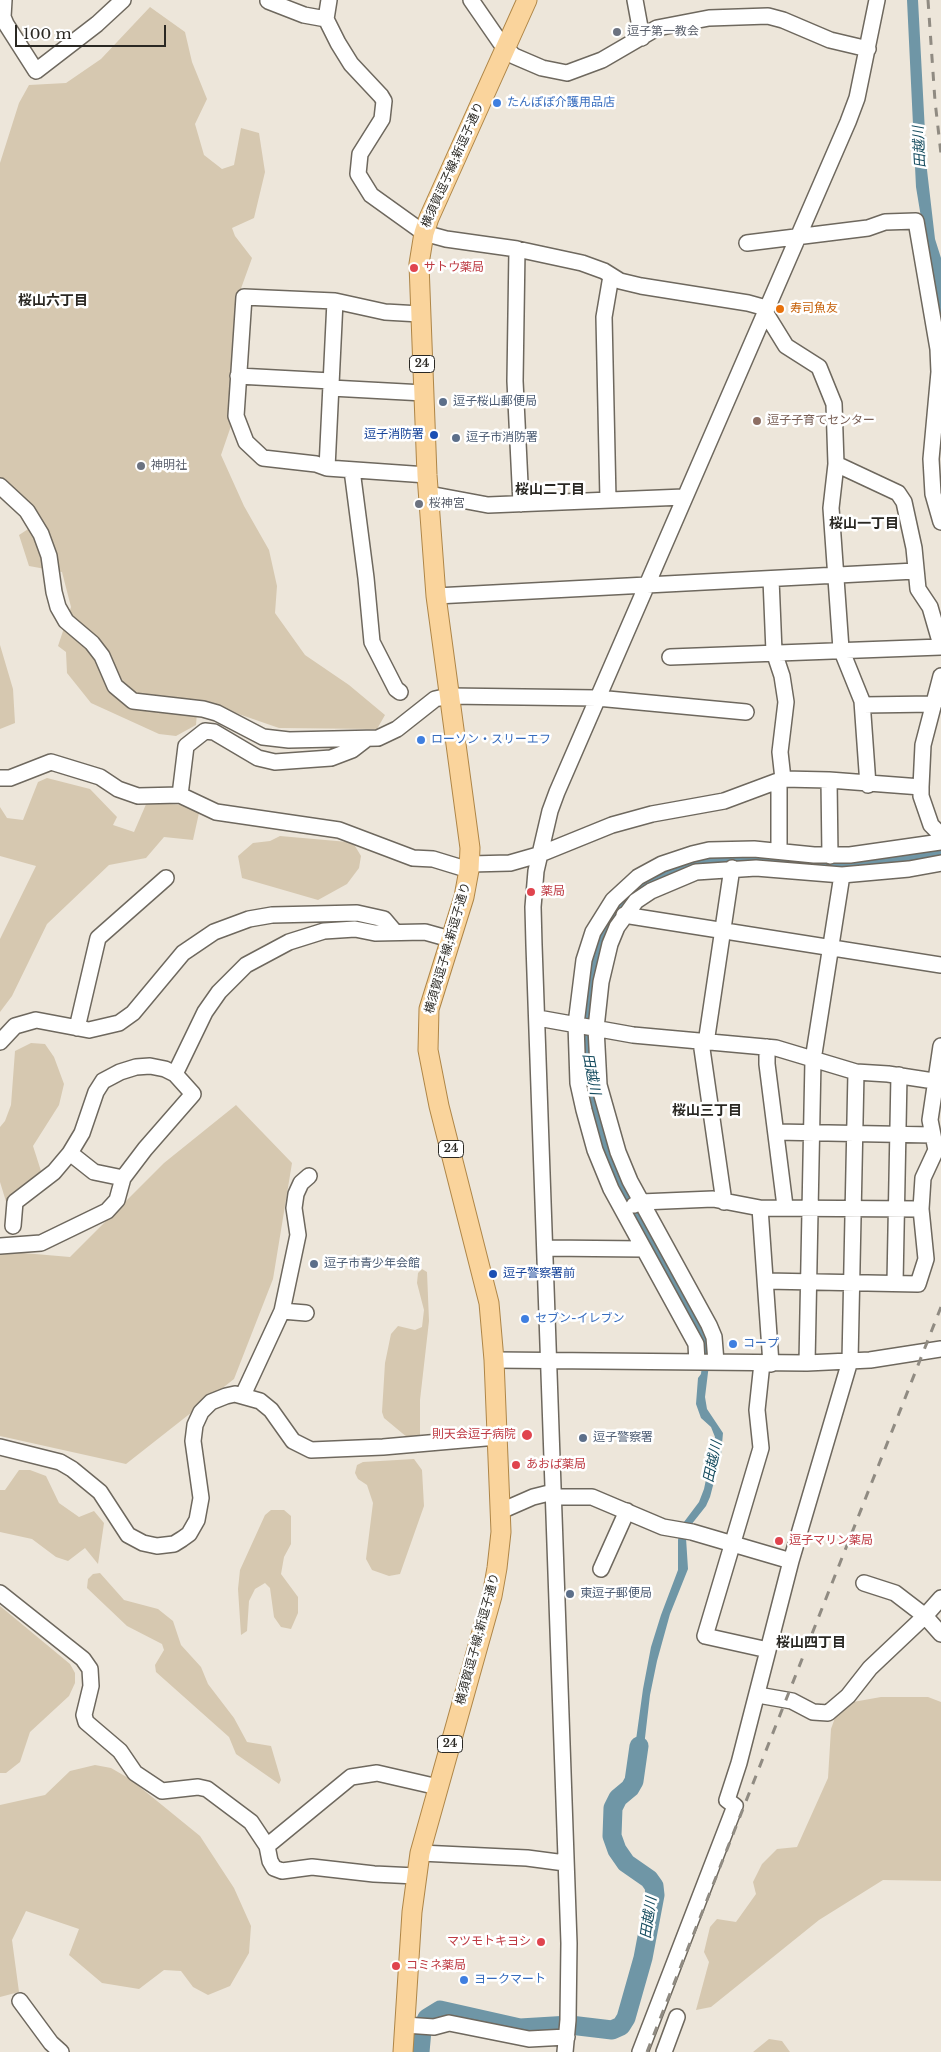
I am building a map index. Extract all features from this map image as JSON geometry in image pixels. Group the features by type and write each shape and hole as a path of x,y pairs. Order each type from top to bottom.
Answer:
{"main road":[{"name":"横須賀逗子線;新逗子通り","path":"403,2052 418,2026 416,1876 420,1853 492,1596 500,1548 494,1360 486,1286 439,1106 428,1050 429,1010 464,897 469,867 469,829 436,596 427,475 419,264 424,233 527,0"}],"street":[{"path":"4,0 3,17 6,24 36,71 97,24 123,0"},
{"path":"329,0 326,19 350,64 384,101 382,119 360,154 358,174 362,184 371,195 424,233 446,239 516,249 582,263 620,281 740,302 765,310 786,346 819,367 834,404 836,464 831,508 841,649 863,706 868,784"},
{"path":"472,0 505,48 526,63 567,73 602,60 657,28 714,17 768,16 783,20 830,40 868,49"},
{"path":"635,0 642,38"},
{"path":"418,2026 449,2023 529,2039 567,2035 569,1943 533,907 538,855 557,792 848,122 868,49 876,0"},
{"path":"268,1 304,15 326,19"},
{"path":"747,243 868,228 884,222 916,221 938,349 939,372 932,467 933,494 941,522"},
{"path":"516,249 514,381 521,504"},
{"path":"608,500 604,317 611,276"},
{"path":"420,314 385,312 335,301 244,297 236,416 251,449 263,458 316,464 327,468 427,475"},
{"path":"327,468 335,301"},
{"path":"238,376 424,393"},
{"path":"670,657 941,646 930,608 918,589 910,526 904,502 898,492 836,464"},
{"path":"352,470 372,642 396,689 400,692"},
{"path":"0,486 27,511 42,534 49,556 58,607 66,621 92,643 102,656 115,686 133,701 145,704 203,709 217,713 250,732 277,740 365,740 385,736 435,699 449,696 597,698 746,712"},
{"path":"429,494 488,505 684,497"},
{"path":"436,596 915,571"},
{"path":"771,579 774,652 782,676 786,702 780,752 780,851"},
{"path":"941,676 923,745 920,796 931,825 941,835"},
{"path":"863,706 934,704"},
{"path":"180,795 186,746 205,731 214,732 258,758 275,762 331,758 352,750 365,740"},
{"path":"0,778 10,778 51,762 100,777 118,789 138,796 180,795 216,812 339,830 413,858 433,858 469,867 510,863 538,855 612,825 652,814 724,801 781,780 829,780 921,787"},
{"path":"829,780 830,856"},
{"path":"706,1362 714,1337 640,1203 618,1152 607,1116 586,1026 584,960 593,932 613,900 638,877 662,864 692,854 709,850 736,849 830,856 863,854 941,842"},
{"path":"706,1362 624,1211 595,1150 584,1110 578,1083 586,1026 610,944 624,915 636,902 651,891 696,872 732,868 842,875 941,863"},
{"path":"724,1202 704,1042 732,868"},
{"path":"807,1363 813,1060 842,875"},
{"path":"77,1028 98,938 166,878"},
{"path":"0,1042 16,1026 36,1020 77,1028 104,1028 119,1023 133,1013 183,953 198,941 231,924 272,915 357,913 384,919 395,932"},
{"path":"624,915 941,965"},
{"path":"175,1074 205,1012 218,992 246,965 289,942 324,931 355,929 375,933 425,932 450,939"},
{"path":"538,1018 633,1035 767,1047 856,1072 899,1075 938,1081"},
{"path":"766,1281 918,1284 926,1259 921,1209 923,1178 936,1150 930,1120 938,1081 941,1046"},
{"path":"767,1047 767,1064 785,1206"},
{"path":"150,1066 165,1069 175,1074 193,1094 145,1149 123,1178 117,1200 107,1211 41,1243 6,1245 6,1226 15,1202 54,1172 70,1153 82,1133 96,1092 103,1081 120,1072 150,1066"},
{"path":"640,2052 735,1806 727,1800 758,1695 792,1561 850,1361 856,1072"},
{"path":"895,1283 899,1075"},
{"path":"776,1132 932,1134"},
{"path":"70,1153 94,1172 123,1178"},
{"path":"244,1395 282,1312 298,1235 294,1208 296,1194 301,1183 309,1176"},
{"path":"624,1211 640,1203 713,1199 760,1208 785,1206 921,1209"},
{"path":"760,1208 766,1281 766,1364 757,1410 761,1448 705,1636 768,1650"},
{"path":"545,1248 644,1249"},
{"path":"282,1312 306,1313"},
{"path":"494,1360 548,1359 766,1364 807,1363 850,1361 941,1349"},
{"path":"0,1447 66,1465 84,1476 100,1492 133,1538 157,1546 174,1544 189,1534 200,1512 201,1498 193,1441 198,1419 211,1402 235,1394 260,1401 271,1410 293,1441 311,1450 383,1448 497,1437"},
{"path":"500,1511 533,1497 553,1494 592,1497 676,1531 692,1532 792,1561"},
{"path":"601,1569 627,1511"},
{"path":"864,1583 895,1593 925,1616 941,1634"},
{"path":"0,1594 83,1659 90,1669 92,1686 84,1716 86,1722 120,1751 135,1773 162,1791 198,1787 207,1789 251,1822 268,1846 270,1861 274,1868 282,1871 312,1867 374,1874 416,1876"},
{"path":"758,1695 792,1701 813,1712 828,1712 848,1696 893,1643 925,1616 941,1598"},
{"path":"268,1846 351,1777 377,1773 438,1787"},
{"path":"420,1853 527,1858 565,1863"},
{"path":"20,2001 51,2043 61,2052"},
{"path":"664,2052 677,2017"}],"shaded area":[{"path":"150,7 185,32 192,62 207,99 195,124 204,155 222,169 234,165 241,128 259,133 265,172 254,218 232,228 235,236 252,258 239,294 231,426 221,455 244,506 269,550 277,586 275,613 305,655 349,685 385,715 377,729 279,728 198,700 196,725 176,736 159,734 91,703 67,673 66,652 58,646 71,607 62,572 29,566 19,535 39,522 13,487 0,497 0,163 19,103 29,85 66,83 101,59"},
{"path":"0,645 13,689 15,723 0,729"},
{"path":"47,778 90,789 117,817 113,825 134,832 147,802 182,805 199,813 193,840 164,837 146,858 109,865 47,924 12,996 0,1012 0,939 36,866 0,856 0,807 7,818 23,820 38,782"},
{"path":"280,836 348,842 355,846 361,856 359,868 347,884 318,900 242,878 238,856 253,843 270,841"},
{"path":"31,1043 45,1044 54,1057 64,1084 59,1105 33,1146 41,1171 20,1192 8,1208 0,1182 0,1127 5,1121 11,1105 15,1051"},
{"path":"236,1105 292,1163 273,1279 234,1379 126,1464 0,1436 0,1251 70,1257 164,1163"},
{"path":"422,1269 427,1272 429,1321 420,1400 420,1435 415,1438 408,1438 384,1418 382,1412 385,1363 391,1334 398,1326 415,1330 422,1327 424,1310 417,1283 418,1273"},
{"path":"414,1459 422,1470 424,1506 400,1574 389,1576 372,1570 366,1559 373,1503 367,1485 358,1479 355,1473 357,1465 363,1462"},
{"path":"19,1470 30,1470 46,1476 59,1503 79,1517 94,1511 104,1523 98,1564 85,1548 68,1561 56,1557 32,1539 0,1532 0,1490 5,1490"},
{"path":"271,1510 284,1510 291,1516 291,1544 284,1557 281,1574 298,1597 298,1613 291,1629 281,1627 274,1617 270,1588 265,1583 255,1589 249,1601 247,1631 241,1635 238,1589 240,1570 265,1515"},
{"path":"100,1573 124,1600 158,1609 173,1621 181,1645 201,1667 208,1684 234,1718 247,1742 271,1746 281,1780 279,1784 236,1754 229,1737 156,1672 155,1665 164,1650 162,1644 127,1626 87,1588 88,1579 93,1574"},
{"path":"0,1606 70,1664 75,1673 75,1683 69,1696 30,1732 20,1762 6,1773 0,1773"},
{"path":"881,1697 928,1697 941,1702 941,1881 883,1880 819,1920 711,2007 696,2010 709,1962 704,1952 710,1927 717,1919 736,1922 756,1894 753,1882 762,1864 777,1849 797,1847 828,1778 831,1729 836,1715 853,1702"},
{"path":"95,1765 111,1768 130,1779 200,1836 234,1888 251,1926 249,1953 230,1986 208,1995 193,1987 181,1971 164,1970 139,1989 102,1983 69,1955 79,1929 26,1911 12,1940 19,1992 0,1997 0,1805 45,1795 70,1771"},
{"path":"769,2039 782,2041 790,2052 753,2052"}],"water":[{"path":"907,0 918,0 927,170 935,239 941,258 941,339 916,187"},
{"path":"941,846 941,856 860,869 678,873 609,930 596,1089 706,1329 711,1348 705,1397 707,1409 723,1433 721,1455 710,1497 706,1506 691,1525 686,1538 688,1569 670,1614 657,1661 650,1695 641,1772 632,1769 651,1647 678,1570 678,1540 681,1526 699,1502 704,1489 715,1437 711,1427 701,1418 696,1404 698,1378 701,1374 703,1356 623,1204 604,1159 585,1091 581,1045 592,947 617,902 649,874 693,858"}],"waterway":[{"name":"田越川","path":"420,2052 422,2030 427,2018 440,2010 520,2028 570,2025 612,2030 621,2026 626,2018 643,1958 655,1895 654,1886 649,1879 626,1863 617,1850 612,1836 613,1808 618,1798 630,1788 634,1781 639,1746"}],"railway":[{"path":"928,0 935,101 941,154"},
{"path":"647,2052 941,1307"}],"place":[{"name":"逗子第一教会","path":"617,32"},
{"name":"たんぽぽ介護用品店","path":"497,103"},
{"name":"サトウ薬局","path":"414,268"},
{"name":"寿司魚友","path":"780,309"},
{"name":"逗子桜山郵便局","path":"443,402"},
{"name":"逗子子育てセンター","path":"757,421"},
{"name":"逗子消防署","path":"434,435"},
{"name":"逗子市消防署","path":"456,438"},
{"name":"神明社","path":"141,466"},
{"name":"桜神宮","path":"419,504"},
{"name":"ローソン・スリーエフ","path":"421,740"},
{"name":"薬局","path":"531,892"},
{"name":"逗子市青少年会館","path":"314,1264"},
{"name":"逗子警察署前","path":"493,1274"},
{"name":"セブン-イレブン","path":"525,1319"},
{"name":"コープ","path":"733,1344"},
{"name":"則天会逗子病院","path":"527,1435"},
{"name":"逗子警察署","path":"583,1438"},
{"name":"あおば薬局","path":"516,1465"},
{"name":"逗子マリン薬局","path":"779,1541"},
{"name":"東逗子郵便局","path":"570,1594"},
{"name":"マツモトキヨシ","path":"541,1942"},
{"name":"コミネ薬局","path":"396,1966"},
{"name":"ヨークマート","path":"464,1980"}],"district":[{"name":"桜山六丁目","path":"53,301"},
{"name":"桜山二丁目","path":"550,490"},
{"name":"桜山一丁目","path":"864,524"},
{"name":"桜山三丁目","path":"707,1111"},
{"name":"桜山四丁目","path":"811,1643"}]}
